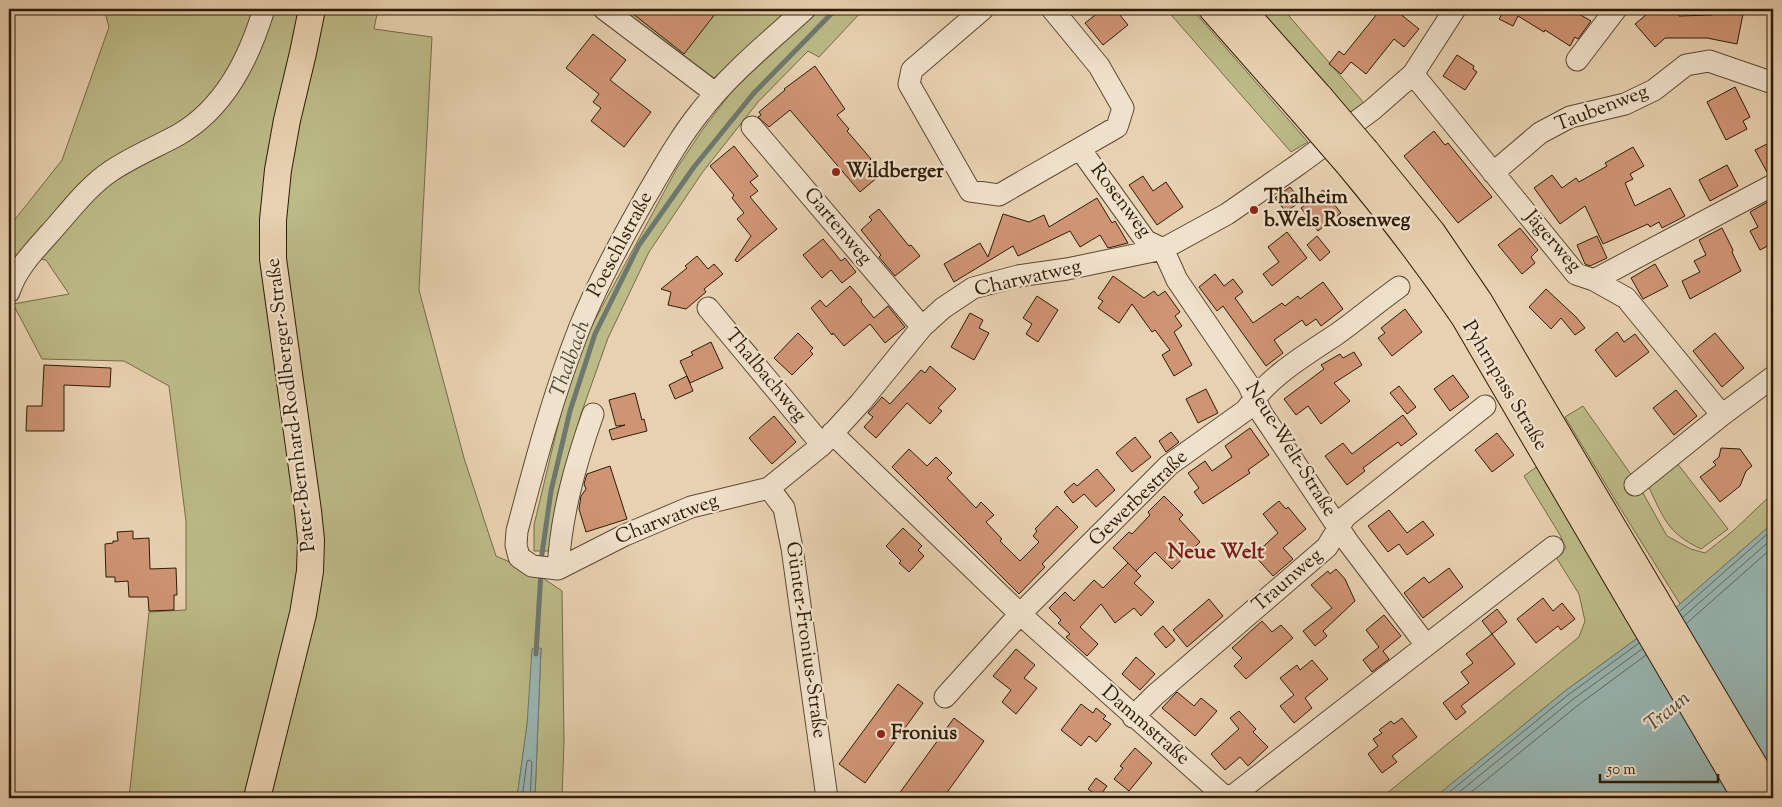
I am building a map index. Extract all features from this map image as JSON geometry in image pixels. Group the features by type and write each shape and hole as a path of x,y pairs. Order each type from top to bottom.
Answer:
{"main road":[{"name":"Pater-Bernhard-Rodlberger-Straße","path":"257,798 296,646 310,572 311,540 308,511 273,260 273,220 278,170 287,120 312,9"},
{"name":"Pyhrnpass Straße","path":"1212,9 1311,104"},
{"name":"Pyhrnpass Straße","path":"1242,9 1311,104 1357,158 1432,232 1479,301 1632,582 1746,798"},
{"name":"Pyhrnpass Straße","path":"1632,582 1773,797"}],"street":[{"path":"9,292 14,278 24,263 94,184 112,170 180,134 202,117 224,95 241,69 255,39 264,9"},
{"path":"604,9 715,93"},
{"name":"Poeschlstraße","path":"540,565 516,545 519,523 559,385 579,328 618,245 689,126 715,93 743,64 805,9"},
{"name":"Rosenweg","path":"983,9 912,70 909,84 970,190 999,195 1117,127 1123,108 1099,66 1052,9"},
{"name":"Charwatweg","path":"540,565 625,535 691,507 769,488 827,439 861,402 922,327 943,308 973,288 1018,276 1086,266 1163,249 1227,214 1372,110 1413,74 1455,9"},
{"path":"1577,60 1616,9"},
{"name":"Taubenweg","path":"1493,173 1540,133 1570,117 1625,104 1654,90 1686,65 1709,61 1773,83"},
{"name":"Jägerweg","path":"1413,74 1576,274 1594,280 1626,298 1722,415"},
{"name":"Gartenweg","path":"752,127 922,327"},
{"name":"Rosenweg","path":"1080,149 1146,241 1163,249"},
{"path":"1594,280 1773,185"},
{"name":"Neue-Welt-Straße","path":"1163,249 1177,280 1248,384 1262,414 1339,528 1426,645"},
{"name":"Gewerbestraße","path":"945,697 1020,614 1169,465 1246,410 1254,397 1269,381 1345,328 1399,287"},
{"name":"Thalbachweg","path":"708,308 827,439"},
{"path":"1635,485 1722,415 1773,377"},
{"name":"Traunweg","path":"1133,716 1327,547 1345,517 1485,406"},
{"path":"540,565 560,539 566,501 593,414"},
{"name":"Dammstraße","path":"827,439 1224,796 1235,794 1553,547"},
{"name":"Günter-Fronius-Straße","path":"769,488 784,508 789,532 827,798"}],"shaded area":[{"path":"104,9 378,9 374,29 432,37 419,290 464,458 496,556 537,574 562,591 564,741 562,798 535,798 541,648 527,725 517,798 129,798 149,612 186,610 186,521 169,386 124,361 42,359 13,304 69,294 46,260 9,254 9,227 62,160 109,27"},
{"path":"622,9 792,9 714,78"},
{"path":"820,9 864,9 819,57 808,51 758,102 702,173 649,252 608,338 581,414 558,492 550,551 534,551 534,525 565,396 590,329 677,168 703,129 733,90"},
{"path":"1166,9 1192,9 1308,142 1291,152"},
{"path":"1256,9 1283,9 1364,103 1348,114"},
{"path":"1583,406 1639,486 1667,536 1691,549 1705,553 1733,531 1773,493 1773,523 1680,604 1565,417"},
{"path":"1677,463 1728,529 1701,549 1681,537 1668,524 1648,486"},
{"path":"1539,465 1639,637 1565,691 1434,798 1381,798 1579,637 1585,621 1579,594 1554,554 1566,548 1524,476"}],"water":[{"name":"Traun","path":"1773,523 1773,775 1743,798 1434,798 1565,691 1639,637 1680,604"},
{"path":"541,648 535,798 517,798 527,725 532,649"}],"building":[{"path":"627,9 719,9 684,54"},
{"path":"1103,9 1115,9 1128,25 1103,45 1085,23"},
{"path":"1381,9 1394,9 1419,29 1404,47 1394,39 1366,74 1351,62 1341,74 1329,64 1339,51 1344,55"},
{"path":"1505,9 1570,9 1591,21 1578,39 1575,37 1570,46 1518,16 1513,26 1499,19"},
{"path":"1653,9 1673,9 1679,16 1712,15 1714,9 1737,9 1736,13 1743,14 1737,44 1707,38 1665,38 1655,47 1635,24"},
{"path":"593,34 626,60 610,80 651,112 624,147 591,121 601,108 593,102 599,94 566,68"},
{"path":"1457,55 1474,66 1473,69 1477,72 1465,90 1443,76"},
{"path":"815,66 845,109 837,115 849,129 847,131 871,159 867,163 878,177 860,192 790,110 769,127 758,117 761,115 759,112 784,89"},
{"path":"1735,87 1750,117 1743,121 1747,129 1726,140 1707,102"},
{"path":"1434,131 1445,145 1448,143 1492,197 1458,223 1404,156"},
{"path":"1773,141 1773,173 1768,174 1755,150"},
{"path":"734,146 758,176 750,182 758,191 750,197 777,229 737,262 735,260 751,236 737,219 744,213 732,198 734,195 710,166"},
{"path":"1633,147 1644,166 1630,174 1633,179 1625,183 1635,206 1670,188 1685,216 1662,228 1659,222 1650,227 1648,224 1603,244 1585,206 1560,224 1534,188 1552,175 1562,188 1576,178 1579,182 1607,166 1605,163"},
{"path":"1727,165 1738,186 1710,201 1699,180"},
{"path":"1143,176 1153,191 1166,182 1183,207 1157,225 1129,185"},
{"path":"1290,187 1301,201 1286,212 1275,198"},
{"path":"1323,190 1341,213 1318,231 1301,208"},
{"path":"1097,198 1112,223 1115,221 1128,243 1108,248 1100,235 1080,247 1070,231 1018,256 1013,246 954,282 944,264 980,243 988,257 1003,214 1029,222 1044,215 1049,227"},
{"path":"1773,199 1773,243 1760,250 1750,231 1758,227 1750,212"},
{"path":"879,209 909,246 911,245 920,256 895,276 879,257 881,255 861,230 872,220 869,217"},
{"path":"1520,228 1538,250 1531,257 1535,263 1522,274 1498,245"},
{"path":"1722,228 1741,271 1690,299 1682,281 1700,272 1694,261 1706,255 1699,240"},
{"path":"1287,232 1307,258 1272,286 1263,274 1279,262 1268,247"},
{"path":"1317,236 1330,252 1320,261 1307,245"},
{"path":"1597,236 1607,258 1590,266 1585,264 1577,245"},
{"path":"823,239 841,261 845,258 856,272 842,283 831,270 822,278 803,255"},
{"path":"697,256 708,269 714,264 723,274 704,289 706,292 686,309 668,305 671,292 661,289 687,268 685,266"},
{"path":"1655,264 1668,286 1643,299 1631,278"},
{"path":"1215,274 1224,286 1233,279 1243,292 1235,298 1253,323 1282,303 1285,306 1298,296 1300,299 1323,282 1343,309 1321,326 1316,319 1306,326 1302,320 1274,340 1283,353 1266,366 1223,306 1217,311 1199,287"},
{"path":"1113,276 1144,298 1154,291 1158,296 1165,291 1180,312 1175,316 1182,326 1174,332 1192,365 1174,376 1162,355 1170,350 1155,330 1152,332 1132,304 1119,323 1098,308 1103,301 1098,298"},
{"path":"850,286 874,318 888,306 905,327 885,343 870,324 844,346 833,333 832,335 811,308 820,300 826,307"},
{"path":"1546,289 1585,328 1575,335 1561,318 1551,329 1529,307"},
{"path":"1037,296 1058,310 1038,342 1026,334 1032,324 1023,318"},
{"path":"1405,309 1422,332 1392,356 1378,338 1385,333 1381,328"},
{"path":"970,313 983,320 979,328 989,333 974,360 951,347"},
{"path":"1617,332 1624,342 1635,334 1649,352 1616,377 1595,350"},
{"path":"798,333 813,348 810,351 813,354 792,375 774,358"},
{"path":"1715,333 1744,368 1722,387 1693,351"},
{"path":"711,342 723,368 690,383 680,361 693,355 691,352"},
{"path":"1354,352 1362,365 1334,383 1350,401 1321,424 1308,406 1296,415 1284,399 1324,369 1321,365 1340,354 1343,358"},
{"path":"44,365 111,368 110,387 64,385 64,431 26,431 27,406 42,406"},
{"path":"930,366 956,389 938,408 942,411 930,424 907,403 876,438 864,427 873,417 868,413 882,397 890,404 921,370 925,373"},
{"path":"1453,375 1469,397 1450,411 1434,389"},
{"path":"687,376 693,391 675,399 669,385"},
{"path":"1399,386 1416,407 1407,414 1390,393"},
{"path":"1206,389 1218,413 1198,423 1186,399"},
{"path":"1676,390 1697,416 1674,435 1653,408"},
{"path":"635,393 647,431 612,440 609,430 625,425 616,426 609,400"},
{"path":"1403,415 1417,434 1401,446 1398,442 1363,468 1365,471 1347,485 1325,456 1343,443 1352,454"},
{"path":"774,416 796,442 772,464 749,438"},
{"path":"1250,428 1269,455 1248,470 1250,473 1203,504 1194,492 1199,488 1188,473 1205,461 1212,471 1232,457 1225,446"},
{"path":"1171,432 1179,442 1166,452 1159,441"},
{"path":"1497,433 1514,455 1492,472 1475,450"},
{"path":"1135,437 1151,457 1132,472 1116,453"},
{"path":"1721,448 1740,449 1752,466 1746,471 1740,486 1720,502 1700,477 1716,465 1713,462 1719,457"},
{"path":"909,449 927,466 936,457 952,473 947,478 976,508 981,502 994,515 986,522 1002,539 1000,541 1020,561 1039,542 1033,536 1037,531 1035,529 1057,506 1078,527 1042,564 1045,567 1019,594 892,467"},
{"path":"610,466 627,519 586,532 579,509 581,496 586,489 584,484 587,474"},
{"path":"1097,469 1115,490 1096,507 1084,494 1073,503 1064,492 1074,483 1077,486"},
{"path":"1164,496 1183,515 1179,519 1200,542 1172,569 1155,552 1136,571 1113,548 1129,532 1132,534 1150,515 1148,512"},
{"path":"1279,501 1286,509 1288,507 1306,529 1283,548 1293,559 1273,576 1254,555 1278,533 1263,514"},
{"path":"1389,510 1407,533 1423,521 1434,535 1407,555 1399,544 1388,552 1368,526"},
{"path":"903,528 922,546 918,550 924,556 909,572 899,563 901,561 886,546"},
{"path":"133,531 133,539 149,538 150,569 176,568 177,595 174,595 174,610 149,611 148,597 129,597 128,581 115,582 115,577 106,577 105,544 118,541 117,532"},
{"path":"1128,563 1141,576 1134,583 1154,602 1141,616 1134,608 1115,623 1101,604 1080,627 1098,644 1087,656 1066,637 1070,634 1058,623 1061,620 1049,608 1065,592 1074,601 1094,580 1103,588"},
{"path":"1449,568 1463,587 1423,618 1404,593 1424,577 1429,583"},
{"path":"1336,569 1345,579 1355,601 1323,631 1327,636 1315,646 1303,631 1332,608 1311,585 1328,571 1330,574"},
{"path":"1543,598 1553,611 1562,603 1575,619 1561,630 1558,626 1536,643 1517,619"},
{"path":"1209,599 1223,616 1187,647 1173,630"},
{"path":"1497,609 1507,622 1492,634 1482,621"},
{"path":"1384,615 1401,636 1383,651 1389,659 1372,672 1363,660 1379,647 1366,630"},
{"path":"1262,621 1272,632 1281,625 1293,638 1246,679 1234,666 1242,658 1232,648"},
{"path":"1163,626 1175,640 1166,648 1154,634"},
{"path":"1492,634 1515,664 1461,706 1466,712 1456,720 1443,703 1469,683 1461,672 1473,663 1466,654"},
{"path":"1016,649 1035,665 1024,678 1037,688 1016,714 1002,702 1011,690 993,676"},
{"path":"1136,657 1155,674 1140,690 1122,674"},
{"path":"1312,660 1328,679 1305,698 1312,708 1294,723 1280,706 1294,695 1280,678 1297,665 1300,670"},
{"name":"Fronius","path":"898,684 923,703 865,783 839,764"},
{"path":"1177,692 1194,706 1201,698 1217,711 1195,736 1162,708"},
{"path":"1081,704 1093,713 1096,708 1106,716 1103,719 1111,724 1096,742 1089,736 1081,746 1061,730"},
{"path":"1239,711 1256,729 1253,732 1268,747 1248,766 1240,757 1225,770 1211,754 1239,729 1230,718"},
{"path":"954,718 984,741 943,798 896,798"},
{"path":"1402,718 1417,737 1392,756 1397,762 1382,773 1368,754 1378,746 1373,739 1382,733 1379,730 1391,721 1394,724"},
{"path":"1135,748 1152,763 1129,791 1114,779 1123,768 1120,766"},
{"path":"1096,778 1107,786 1099,797 1088,789"}],"waterway":[{"name":"Thalbach","path":"541,561 551,491 570,411 595,334 639,245 694,167 753,94 836,9"},
{"name":"Thalbach","path":"536,654 541,572"}],"place":[{"name":"Wildberger","path":"836,172"},
{"name":"Thalheim b.Wels Rosenweg","path":"1254,210"},
{"name":"Fronius","path":"881,734"}],"district":[{"name":"Neue Welt","path":"1216,553"}]}
